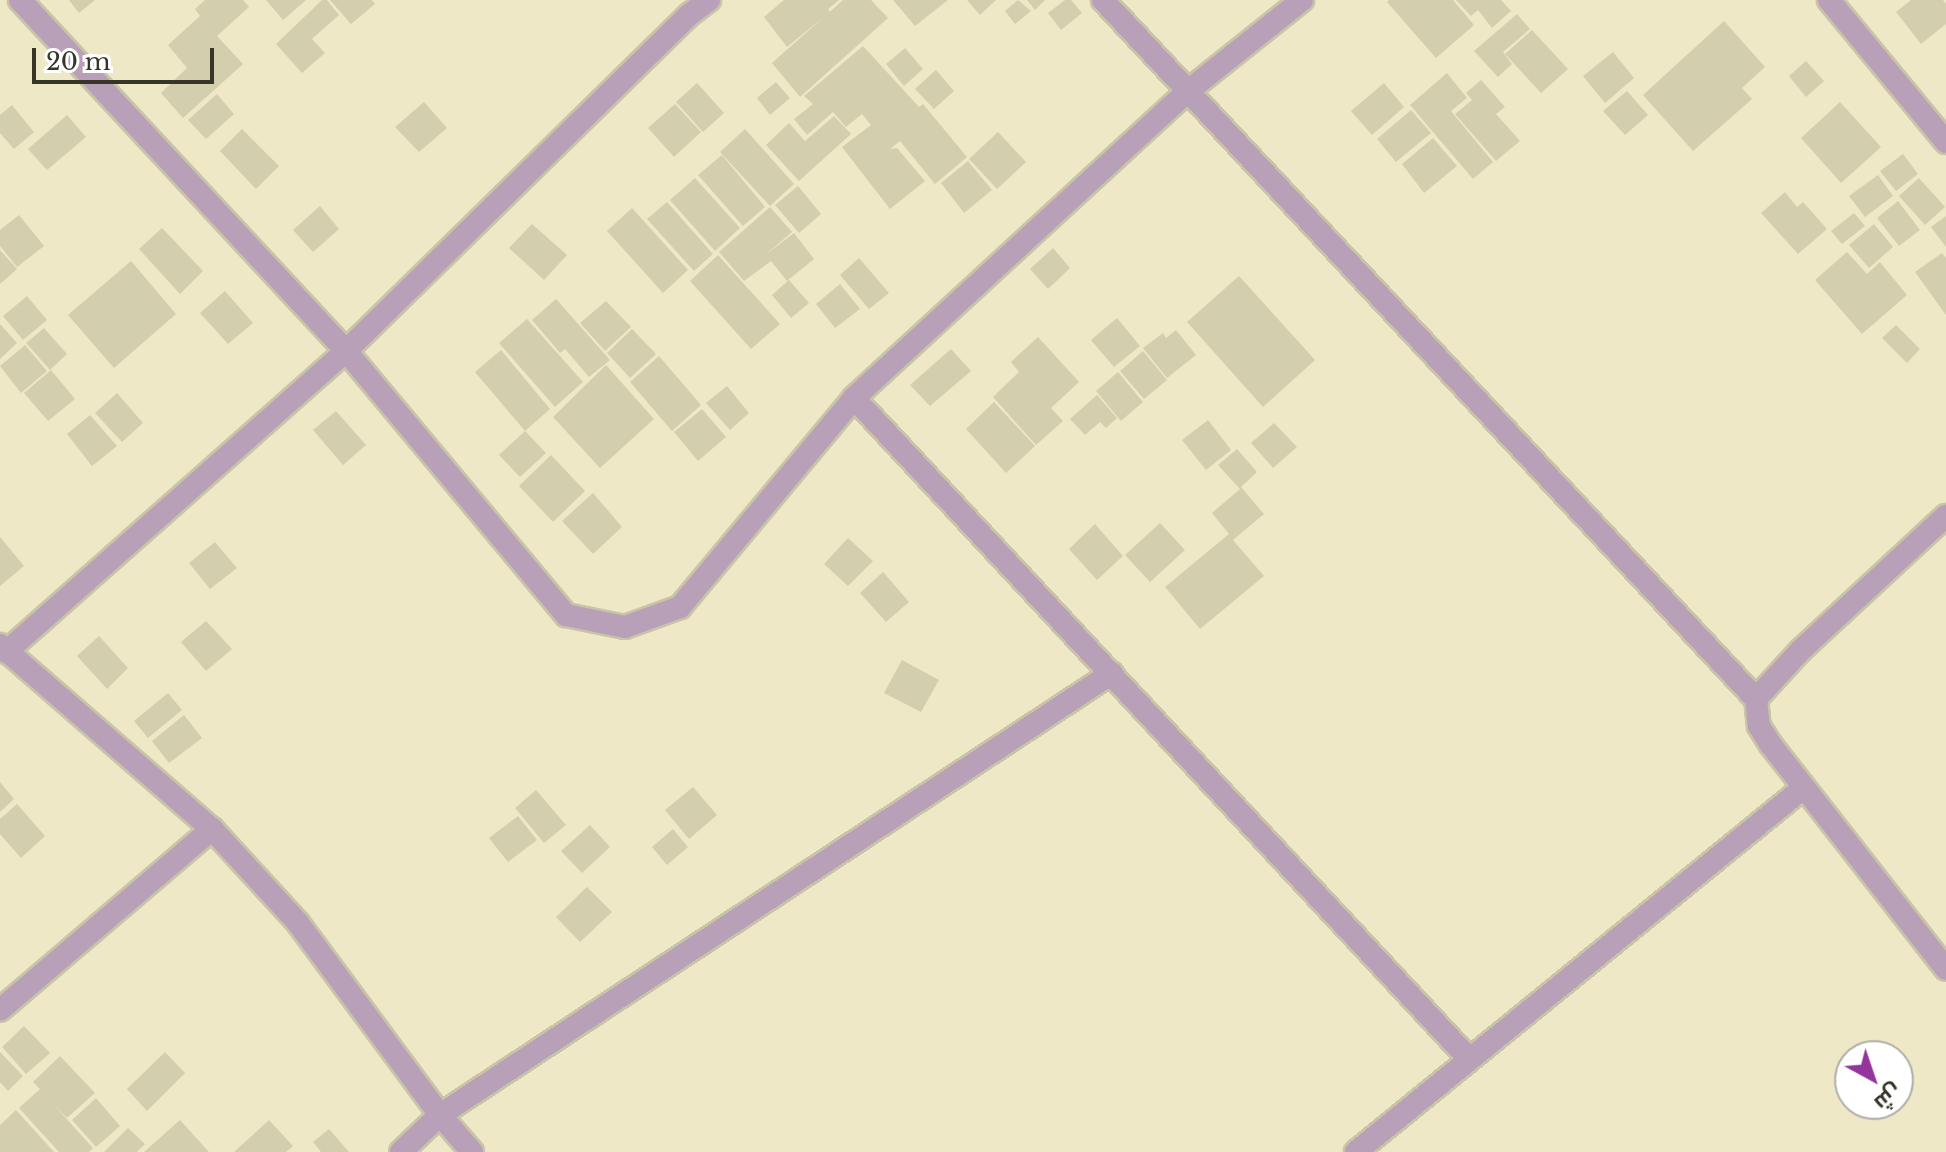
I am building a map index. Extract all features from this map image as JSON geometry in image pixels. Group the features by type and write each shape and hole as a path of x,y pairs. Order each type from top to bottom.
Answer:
{"street":[{"path":"20,0 346,351 566,615 625,627 680,607 854,398 1188,91 1302,0"},
{"path":"472,1152 440,1115 298,923 212,829 3,649 346,351 683,8 709,0"},
{"path":"1103,0 1756,699 1759,726 1802,789 1946,969"},
{"path":"1829,0 1946,142"},
{"path":"854,398 1469,1059"},
{"path":"1756,699 1800,651 1946,516"},
{"path":"401,1152 440,1115 1112,673"},
{"path":"1356,1152 1802,789"},
{"path":"0,1010 212,829"}],"building":[{"path":"69,0 95,0 79,13"},
{"path":"205,0 243,0 249,7 217,36 243,64 183,118 161,93 187,68 168,45 200,16 195,9"},
{"path":"266,0 306,0 283,20"},
{"path":"322,0 327,0 339,15 312,39 325,53 302,73 276,44"},
{"path":"330,0 372,0 375,4 351,24"},
{"path":"784,0 839,0 828,9 830,12 787,47 764,17"},
{"path":"843,0 871,0 888,18 800,97 772,63"},
{"path":"893,0 948,0 915,26"},
{"path":"967,0 996,0 980,15"},
{"path":"1018,0 1031,11 1015,24 1005,11"},
{"path":"1027,0 1045,0 1035,10"},
{"path":"1065,0 1071,0 1082,13 1061,30 1048,13"},
{"path":"1453,0 1474,25 1436,58 1387,2"},
{"path":"1456,0 1501,0 1511,11 1492,28 1478,10 1471,16"},
{"path":"1911,0 1943,0 1946,4 1946,24 1921,44 1896,12"},
{"path":"1517,14 1530,29 1503,52 1512,64 1498,77 1474,51"},
{"path":"1724,21 1765,67 1742,88 1752,99 1693,151 1643,95"},
{"path":"1532,30 1568,69 1541,93 1505,54"},
{"path":"863,46 919,107 923,104 967,157 935,184 900,141 890,149 897,148 925,181 890,209 842,147 871,125 862,114 846,127 833,112 807,135 794,119 813,104 804,96"},
{"path":"905,48 923,69 904,86 886,64"},
{"path":"1613,52 1634,78 1605,103 1583,76"},
{"path":"1806,61 1824,81 1806,97 1789,76"},
{"path":"936,70 954,91 934,109 915,89"},
{"path":"1447,73 1467,98 1451,111 1493,162 1473,179 1410,105"},
{"path":"1481,80 1505,107 1496,114 1520,141 1496,161 1455,114 1472,100 1466,93"},
{"path":"776,82 790,98 770,115 757,98"},
{"path":"697,83 724,113 703,132 676,102"},
{"path":"1384,83 1404,107 1372,135 1351,111"},
{"path":"1627,91 1648,115 1625,135 1603,111"},
{"path":"217,94 234,114 206,139 188,120"},
{"path":"424,102 447,128 419,152 395,127"},
{"path":"1840,102 1881,147 1841,183 1801,138"},
{"path":"675,104 701,132 674,157 648,128"},
{"path":"12,105 34,132 14,149 0,133 0,115"},
{"path":"1411,110 1431,133 1396,162 1377,139"},
{"path":"67,115 86,137 47,170 28,149"},
{"path":"834,116 851,134 799,181 766,145 789,123 805,141"},
{"path":"242,129 279,166 256,189 220,151"},
{"path":"745,129 794,184 770,206 720,152"},
{"path":"998,132 1026,162 997,189 969,159"},
{"path":"1433,138 1457,166 1424,193 1402,164"},
{"path":"1903,154 1918,174 1896,191 1880,171"},
{"path":"722,155 765,207 743,226 698,175"},
{"path":"968,161 992,190 964,213 941,183"},
{"path":"1878,175 1893,196 1865,217 1849,196"},
{"path":"695,178 740,228 715,251 670,200"},
{"path":"1919,178 1945,207 1925,225 1899,196"},
{"path":"798,186 821,214 799,233 775,205"},
{"path":"1785,192 1797,207 1803,202 1827,229 1798,254 1761,213"},
{"path":"1898,201 1920,230 1899,246 1877,218"},
{"path":"667,202 713,254 694,271 647,219"},
{"path":"320,206 339,229 313,252 293,230"},
{"path":"770,207 792,232 764,256 794,233 814,259 787,281 771,261 744,281 719,252"},
{"path":"632,208 688,270 663,293 607,231"},
{"path":"1854,213 1865,226 1842,244 1831,231"},
{"path":"19,215 44,246 17,267 0,246 0,230"},
{"path":"1946,216 1946,247 1931,227"},
{"path":"532,224 567,255 544,280 509,248"},
{"path":"1874,224 1893,247 1869,268 1849,245"},
{"path":"162,228 203,271 180,294 139,249"},
{"path":"1053,248 1070,268 1048,289 1030,269"},
{"path":"0,250 17,269 0,284"},
{"path":"1847,252 1867,274 1880,262 1907,295 1862,334 1815,280"},
{"path":"1942,253 1946,258 1946,315 1915,272"},
{"path":"718,255 780,324 751,349 690,281"},
{"path":"859,258 889,293 869,309 840,275"},
{"path":"131,261 176,314 114,368 68,315"},
{"path":"1239,276 1315,360 1263,407 1187,322"},
{"path":"789,280 809,303 791,318 772,295"},
{"path":"840,284 860,309 835,328 816,304"},
{"path":"225,291 253,323 228,344 200,313"},
{"path":"27,296 47,320 23,340 3,316"},
{"path":"556,299 610,360 589,377 565,349 560,353 532,320"},
{"path":"606,301 631,327 605,351 580,323"},
{"path":"1117,318 1140,346 1114,367 1091,340"},
{"path":"527,319 583,382 555,407 499,343"},
{"path":"0,324 17,343 0,359"},
{"path":"1896,325 1920,349 1907,363 1882,338"},
{"path":"44,328 67,354 50,370 26,343"},
{"path":"632,329 656,354 630,378 607,353"},
{"path":"1176,330 1196,355 1167,378 1143,348 1163,333 1166,338"},
{"path":"1038,337 1079,382 1051,408 1063,421 1036,445 993,397 1019,372 1011,362"},
{"path":"25,345 47,371 21,393 0,366"},
{"path":"951,349 971,371 930,406 910,385"},
{"path":"501,350 550,409 525,431 475,372"},
{"path":"1143,351 1167,380 1144,399 1120,371"},
{"path":"659,356 701,405 672,431 630,382"},
{"path":"606,365 654,419 600,468 553,417"},
{"path":"51,370 75,399 48,421 24,393"},
{"path":"1118,372 1143,402 1121,421 1096,391"},
{"path":"727,386 749,413 730,430 706,403"},
{"path":"117,393 143,423 122,442 95,413"},
{"path":"1097,395 1117,418 1106,428 1100,422 1085,435 1070,419"},
{"path":"994,402 1035,446 1006,473 966,429"},
{"path":"702,409 726,437 698,461 674,432"},
{"path":"336,411 366,445 343,465 313,430"},
{"path":"90,415 117,446 92,466 67,434"},
{"path":"1208,420 1231,450 1206,470 1182,440"},
{"path":"1274,423 1297,447 1273,468 1251,443"},
{"path":"525,431 546,453 520,477 499,455"},
{"path":"1237,449 1257,472 1241,487 1264,514 1233,540 1264,576 1200,629 1165,587 1229,534 1212,513 1240,489 1218,465"},
{"path":"551,455 585,491 553,522 519,486"},
{"path":"593,493 622,527 593,554 562,521"},
{"path":"1160,523 1185,550 1150,582 1125,555"},
{"path":"1095,524 1123,556 1097,580 1069,549"},
{"path":"0,537 24,566 0,586"},
{"path":"848,538 873,561 848,586 824,564"},
{"path":"215,542 237,568 210,589 189,563"},
{"path":"883,572 909,602 886,622 860,593"},
{"path":"206,621 232,649 206,671 181,642"},
{"path":"99,636 128,668 107,689 77,656"},
{"path":"902,660 939,680 921,712 884,693"},
{"path":"168,693 182,710 148,738 134,721"},
{"path":"184,715 202,738 169,763 152,741"},
{"path":"0,782 14,799 0,812"},
{"path":"693,787 717,815 689,839 665,810"},
{"path":"536,790 566,825 544,843 515,808"},
{"path":"17,804 45,836 21,858 0,834 0,819"},
{"path":"518,816 537,840 508,862 489,838"},
{"path":"590,825 610,847 582,873 561,851"},
{"path":"673,829 688,847 667,865 652,847"},
{"path":"587,887 612,912 580,942 556,917"},
{"path":"24,1026 50,1053 26,1074 2,1047"},
{"path":"0,1052 23,1076 8,1091 0,1082"},
{"path":"165,1052 185,1073 147,1111 127,1089"},
{"path":"60,1056 95,1093 67,1118 53,1104 93,1148 89,1152 59,1152 19,1108 40,1089 33,1082"},
{"path":"96,1098 120,1126 96,1147 72,1120"},
{"path":"16,1110 54,1152 0,1152 0,1125"},
{"path":"180,1120 209,1152 144,1152"},
{"path":"269,1120 293,1146 286,1152 234,1152"},
{"path":"128,1128 145,1144 137,1152 104,1152"},
{"path":"329,1129 349,1152 321,1152 313,1142"}]}
